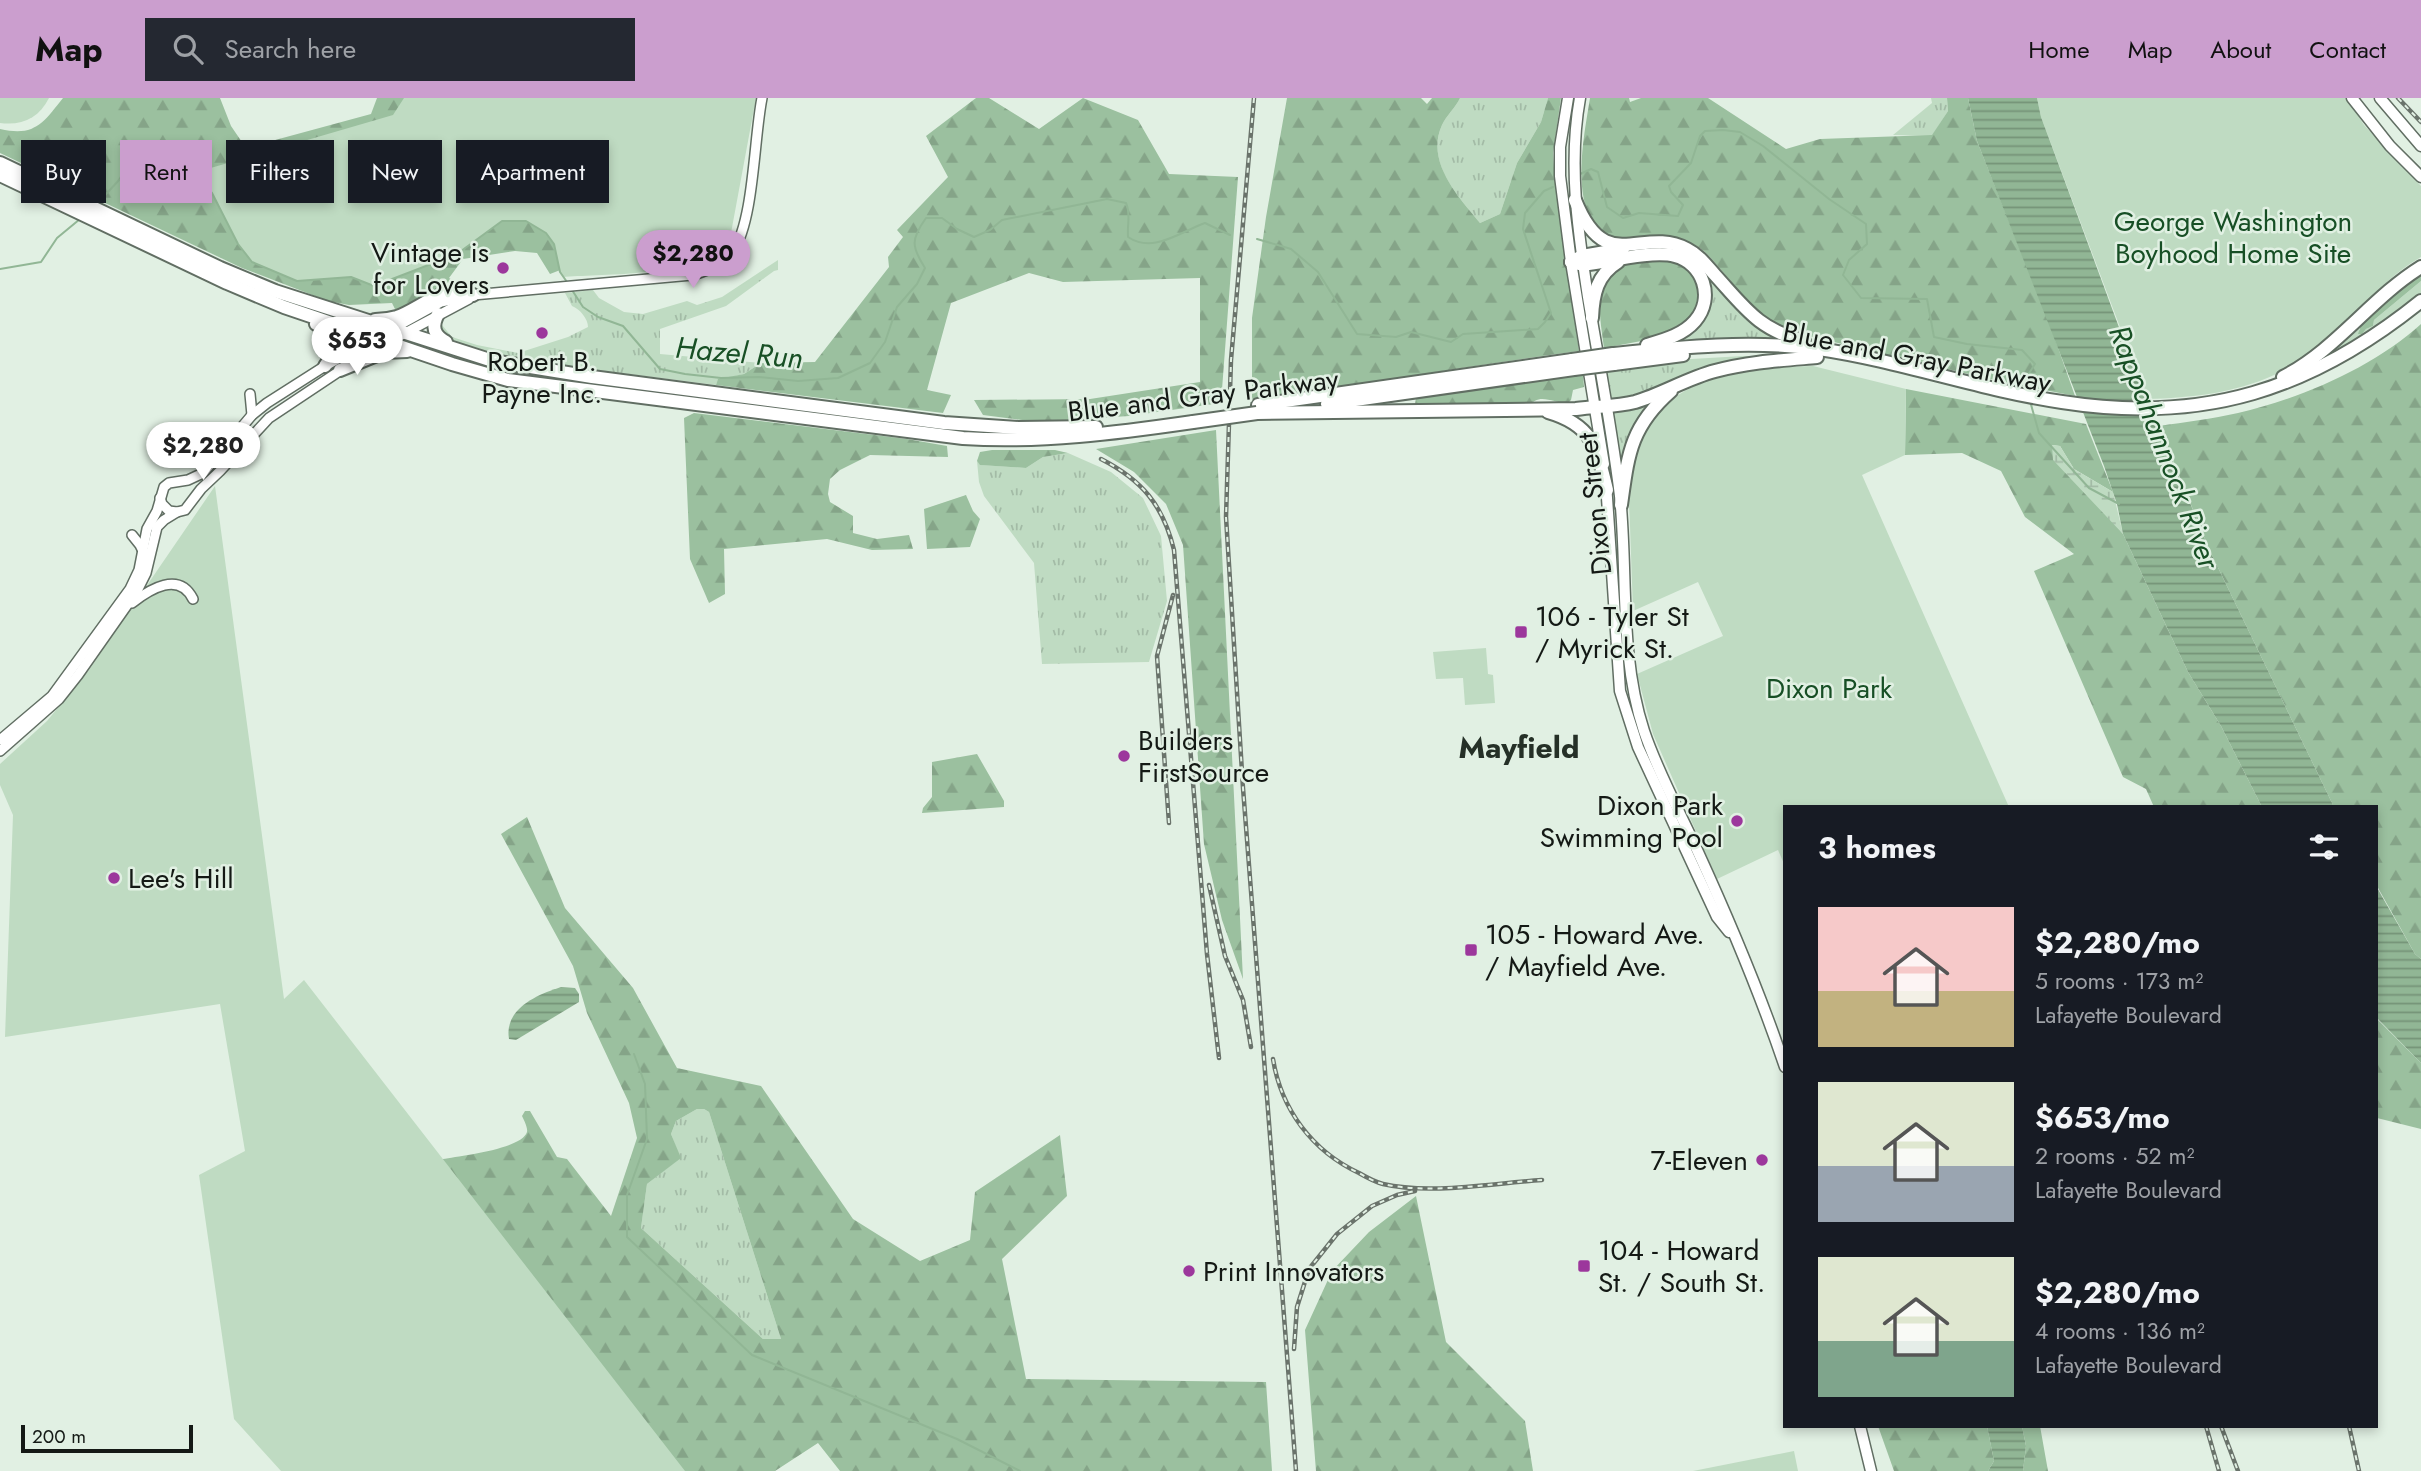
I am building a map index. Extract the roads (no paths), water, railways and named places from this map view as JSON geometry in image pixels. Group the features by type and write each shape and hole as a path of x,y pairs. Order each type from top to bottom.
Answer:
{"highway":[{"name":"Blue and Gray Parkway","path":"0,163 21,175"},
{"name":"Blue and Gray Parkway","path":"0,175 21,183"},
{"name":"Blue and Gray Parkway","path":"70,203 228,283 305,315 508,380 963,438 1061,438 1694,346 1742,344 1794,346 1862,358 2082,414 2131,416 2244,403 2305,383 2353,359 2421,310"},
{"path":"1569,203 1597,235 1620,245 1665,243 1684,247 1698,256 1763,326 1782,335 1862,358"},
{"name":"Blue and Gray Parkway","path":"104,219 275,291 465,353 528,368 963,425 1018,429 1101,426 1193,418"},
{"path":"1579,261 1641,245"},
{"path":"1579,261 1622,260 1660,254 1682,258 1694,267 1702,279 1704,302 1695,321 1675,335 1614,359"},
{"path":"1592,318 1597,284 1606,271 1622,260"},
{"path":"2224,400 2274,382 2303,366 2419,268"},
{"path":"362,320 397,317 446,293 468,292 473,295"},
{"path":"2224,400 2276,387 2328,365 2381,332 2421,301"},
{"path":"438,314 434,325 435,334 465,353"},
{"path":"305,315 328,330 333,337 334,350 325,366"},
{"path":"340,370 384,352 416,351"},
{"name":"Blue and Gray Parkway","path":"1614,359 1772,352 1817,357 1999,392"},
{"path":"1258,409 1531,410 1616,406 1634,402 1716,371 1817,357"},
{"path":"1621,505 1625,468 1635,437 1654,408 1680,384"},
{"name":"Blue and Gray Parkway","path":"2184,410 2224,400"},
{"path":"1531,410 1560,416 1585,431 1597,449 1607,490"}],"main road":[{"path":"399,331 441,302 473,295 692,275 711,269 727,258 737,243 745,220 762,98"},
{"name":"Dixon Street","path":"1568,98 1560,161 1579,261 1601,405 1621,505 1629,662 1636,701 1651,749 1735,939"},
{"name":"Dixon Street","path":"1569,203 1580,98"},
{"path":"2352,98 2390,146 2421,177"},
{"path":"2380,98 2421,146"},
{"name":"Dixon Street","path":"1579,261 1592,318 1601,405 1614,572 1618,674 1625,710 1635,741 1714,910 1735,939"},
{"path":"144,553 132,535 142,534 147,529 166,485 193,479 203,473 252,415 263,406 325,366 473,295"},
{"path":"0,751 64,693 125,608 146,573 157,527 177,512 185,510 201,489 264,423 295,398 382,340"},
{"path":"250,394 252,415"},
{"path":"263,406 267,414 264,423"},
{"path":"178,481 189,488 192,496 190,503"},
{"path":"160,498 165,508 177,512"},
{"path":"0,740 39,709 58,688 130,589 144,553 147,529"},
{"path":"125,608 153,588 166,584 184,588 193,599"},
{"path":"0,733 17,726"},
{"path":"1735,939 1758,989 1783,1061"},
{"path":"1860,1428 1871,1471"}],"water":[{"name":"Rappahannock River","path":"1968,98 2037,98 2041,117 2130,357 2209,549 2333,805 2261,805 2221,726 2188,672 2123,534 2117,504 2104,466 1977,141"},
{"path":"2378,889 2415,954 2421,959 2421,1063 2378,1019"},
{"path":"561,987 575,988 579,994 579,1002 516,1040 509,1039 509,1028 517,1011 532,999"},
{"path":"1987,1428 2022,1428 2026,1446 2023,1471 1988,1471 1994,1461"}],"waterway":[{"name":"Hazel Run","path":"1578,175 1591,169 1598,172 1607,207 1623,218 1639,213 1678,216 1683,205 1669,186 1691,163 1700,136 1705,131 1740,132 1763,146 1829,199 1866,224 1867,244 1849,260 1843,275 1861,298 1927,299 1934,337 1967,344 2022,350 2035,364 2024,381 2027,389"},
{"name":"Hazel Run","path":"97,204 119,180 147,173 173,179 201,181 212,193 238,244 252,262 297,281 351,277 374,286 457,254 502,221 526,221 546,233 554,244 560,272 567,282"},
{"name":"Hazel Run","path":"1257,239 1291,249 1318,272 1357,334 1396,337 1411,332 1451,342 1463,334 1538,329 1551,313 1523,229 1525,213 1544,191 1553,187"},
{"name":"Hazel Run","path":"572,290 583,307 598,317 623,326 660,369 721,378 759,377 798,381 838,378 870,363 885,342 897,307 917,284 925,268 915,248 915,237 926,218 942,218 974,237 990,230 1002,220 1107,199 1126,203 1129,215 1128,237 1137,242 1166,240 1205,223 1230,235"},
{"name":"Hazel Run","path":"0,269 41,262 57,238 80,219"},
{"name":"Hazel Run","path":"2030,401 2039,433 2089,488 2119,504"},
{"path":"634,1054 645,1084 647,1139 627,1195 627,1237 752,1355 957,1439 1020,1471"}],"railway":[{"path":"1254,98 1231,360 1226,517 1243,788 1296,1471"},
{"path":"2398,98 2421,122"},
{"path":"1101,459 1128,476 1149,496 1164,520 1174,550 1207,954 1219,1058"},
{"path":"1169,823 1157,656 1173,595"},
{"path":"1209,885 1225,956 1243,1000 1251,1047"},
{"path":"1273,1059 1283,1095 1301,1126 1327,1153 1374,1181 1402,1187 1441,1188 1542,1180"},
{"path":"1294,1349 1297,1307 1309,1269 1337,1234 1372,1206 1397,1195 1415,1191"},
{"path":"2207,1428 2219,1471"},
{"path":"2222,1428 2238,1471"},
{"path":"2349,1428 2359,1471"}],"place":[{"name":"Vintage is for Lovers","path":"503,268"},
{"name":"Robert B. Payne Inc.","path":"542,333"},
{"name":"106 - Tyler St / Myrick St.","path":"1521,632"},
{"name":"Builders FirstSource","path":"1124,756"},
{"name":"Dixon Park Swimming Pool","path":"1737,821"},
{"name":"Lee's Hill","path":"114,878"},
{"name":"105 - Howard Ave. / Mayfield Ave.","path":"1471,950"},
{"name":"7-Eleven","path":"1762,1160"},
{"name":"104 - Howard St. / South St.","path":"1584,1266"},
{"name":"Print Innovators","path":"1189,1271"}],"district":[{"name":"Mayfield","path":"1519,748"}],"park label":[{"name":"George Washington Boyhood Home Site","path":"2233,237"},
{"name":"Dixon Park","path":"1829,688"}]}
